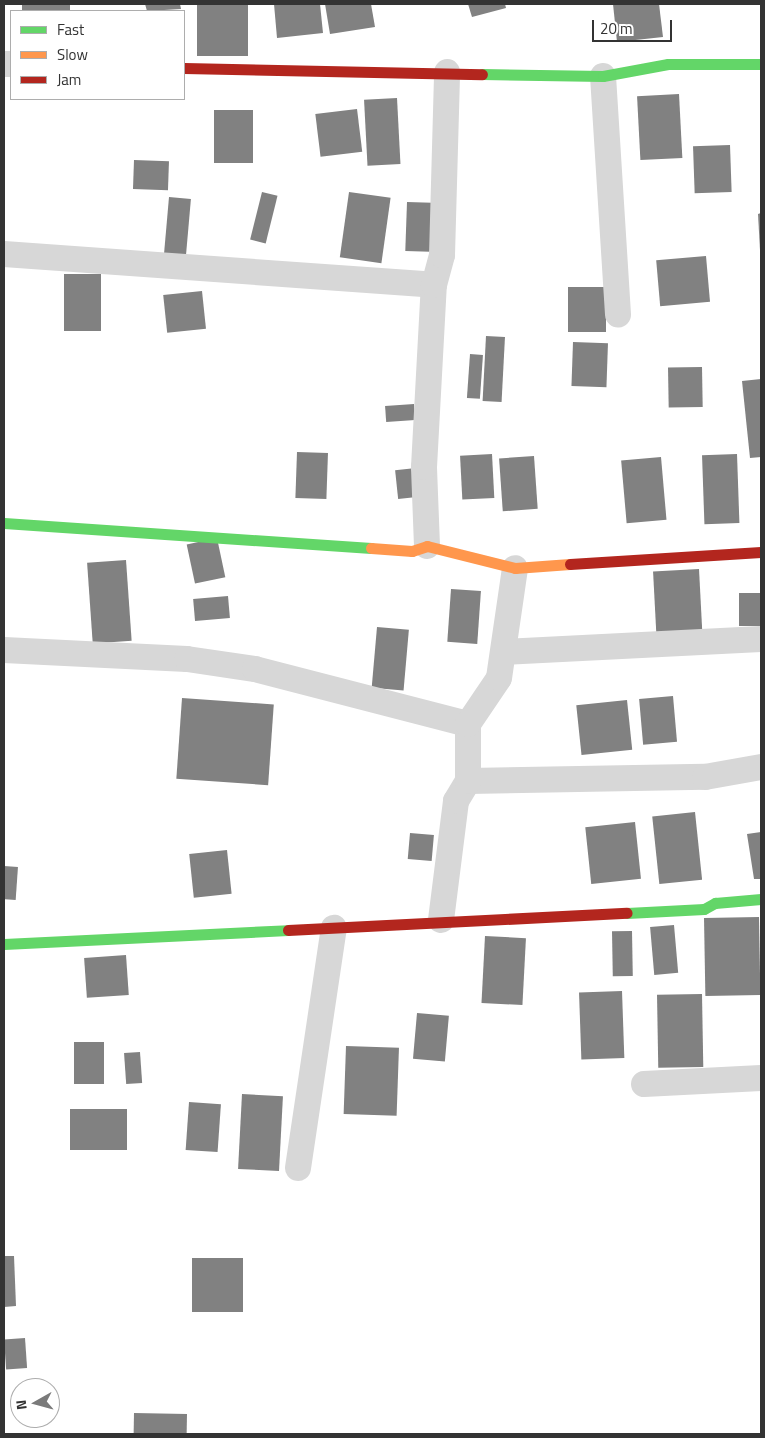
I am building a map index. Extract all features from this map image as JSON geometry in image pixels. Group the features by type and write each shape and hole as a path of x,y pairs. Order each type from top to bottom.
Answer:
{"street":[{"path":"185,68 603,76 668,64 761,64"},
{"path":"427,546 424,467 434,286 442,255 447,72"},
{"path":"603,76 618,315"},
{"path":"4,254 434,286"},
{"path":"4,523 412,551 427,546 515,568 761,552"},
{"path":"441,920 456,801 468,781 468,724 499,678 505,652 515,568"},
{"path":"505,652 761,639"},
{"path":"4,650 187,659 255,669 468,724"},
{"path":"468,781 705,777 761,767"},
{"path":"4,944 334,928 441,920 704,909 715,903 761,899"},
{"path":"298,1168 334,928"},
{"path":"644,1084 761,1078"}],"building":[{"path":"22,4 70,4 70,10 22,10"},
{"path":"145,4 180,4 181,9 164,10 147,10"},
{"path":"197,4 248,4 248,56 197,56"},
{"path":"274,4 320,4 323,33 277,38"},
{"path":"325,4 371,4 375,27 330,34"},
{"path":"468,4 505,4 506,8 472,17"},
{"path":"613,4 659,4 663,37 617,42"},
{"path":"679,94 682,158 640,160 637,96"},
{"path":"397,98 400,164 367,166 364,100"},
{"path":"357,109 362,152 321,157 315,114"},
{"path":"214,110 253,110 253,163 214,163"},
{"path":"730,145 732,192 695,193 693,146"},
{"path":"134,160 169,161 168,190 133,189"},
{"path":"262,192 278,196 266,243 250,240"},
{"path":"349,192 391,198 381,263 340,257"},
{"path":"169,197 191,199 186,257 164,255"},
{"path":"407,202 432,203 430,252 405,251"},
{"path":"761,213 761,250 760,250 758,214"},
{"path":"706,256 710,302 660,306 656,260"},
{"path":"64,274 101,274 101,331 64,331"},
{"path":"568,287 606,287 606,332 568,332"},
{"path":"202,291 206,329 167,333 163,295"},
{"path":"486,336 505,337 502,402 483,401"},
{"path":"573,342 608,343 606,387 571,386"},
{"path":"470,354 483,355 480,399 467,398"},
{"path":"702,367 703,407 669,408 668,368"},
{"path":"761,379 761,457 750,458 742,381"},
{"path":"414,404 415,420 386,422 385,406"},
{"path":"297,452 328,453 326,499 295,498"},
{"path":"492,454 494,498 462,500 460,456"},
{"path":"737,454 739,523 704,524 702,455"},
{"path":"534,456 538,509 503,511 499,458"},
{"path":"661,457 666,520 627,523 621,460"},
{"path":"416,468 419,497 398,499 395,470"},
{"path":"217,538 225,577 195,584 187,544"},
{"path":"126,560 132,641 93,644 87,563"},
{"path":"699,569 702,633 656,635 653,571"},
{"path":"451,589 481,591 477,644 447,642"},
{"path":"739,593 761,593 761,626 739,626"},
{"path":"228,596 230,618 195,621 193,599"},
{"path":"377,627 409,630 404,691 372,688"},
{"path":"673,696 677,742 643,745 639,699"},
{"path":"182,698 274,704 268,785 176,779"},
{"path":"627,700 632,750 582,755 576,705"},
{"path":"695,812 702,880 659,884 652,816"},
{"path":"635,822 641,879 591,884 585,827"},
{"path":"761,832 761,879 754,879 747,834"},
{"path":"410,833 434,835 432,861 408,859"},
{"path":"227,850 232,894 194,898 189,854"},
{"path":"4,866 18,867 16,900 4,899"},
{"path":"759,917 760,995 705,996 704,918"},
{"path":"674,925 678,973 654,975 650,927"},
{"path":"612,931 632,931 633,976 613,976"},
{"path":"485,936 526,938 522,1005 481,1003"},
{"path":"126,955 129,995 87,998 84,958"},
{"path":"622,991 624,1058 581,1059 579,993"},
{"path":"702,994 703,1067 658,1068 657,995"},
{"path":"417,1013 449,1016 445,1062 413,1059"},
{"path":"74,1042 104,1042 104,1084 74,1084"},
{"path":"346,1046 399,1048 397,1116 344,1114"},
{"path":"140,1052 142,1083 126,1084 124,1053"},
{"path":"242,1094 283,1096 279,1171 238,1169"},
{"path":"189,1102 221,1104 218,1152 186,1150"},
{"path":"70,1109 127,1109 127,1150 70,1150"},
{"path":"4,1256 14,1256 16,1306 4,1307"},
{"path":"192,1258 243,1258 243,1312 192,1312"},
{"path":"25,1338 27,1368 6,1369 4,1339"},
{"path":"134,1413 187,1414 187,1434 134,1434"}],"traffic: fast":[{"path":"482,74 603,76 668,64 761,64"},
{"path":"4,523 371,548"},
{"path":"627,913 704,909 715,903 761,899"},
{"path":"4,944 288,930"}],"traffic: slow":[{"path":"371,548 412,551 427,546 515,568 570,564"}],"traffic: jam":[{"path":"185,68 482,74"},
{"path":"570,564 761,552"},
{"path":"288,930 627,913"}]}
